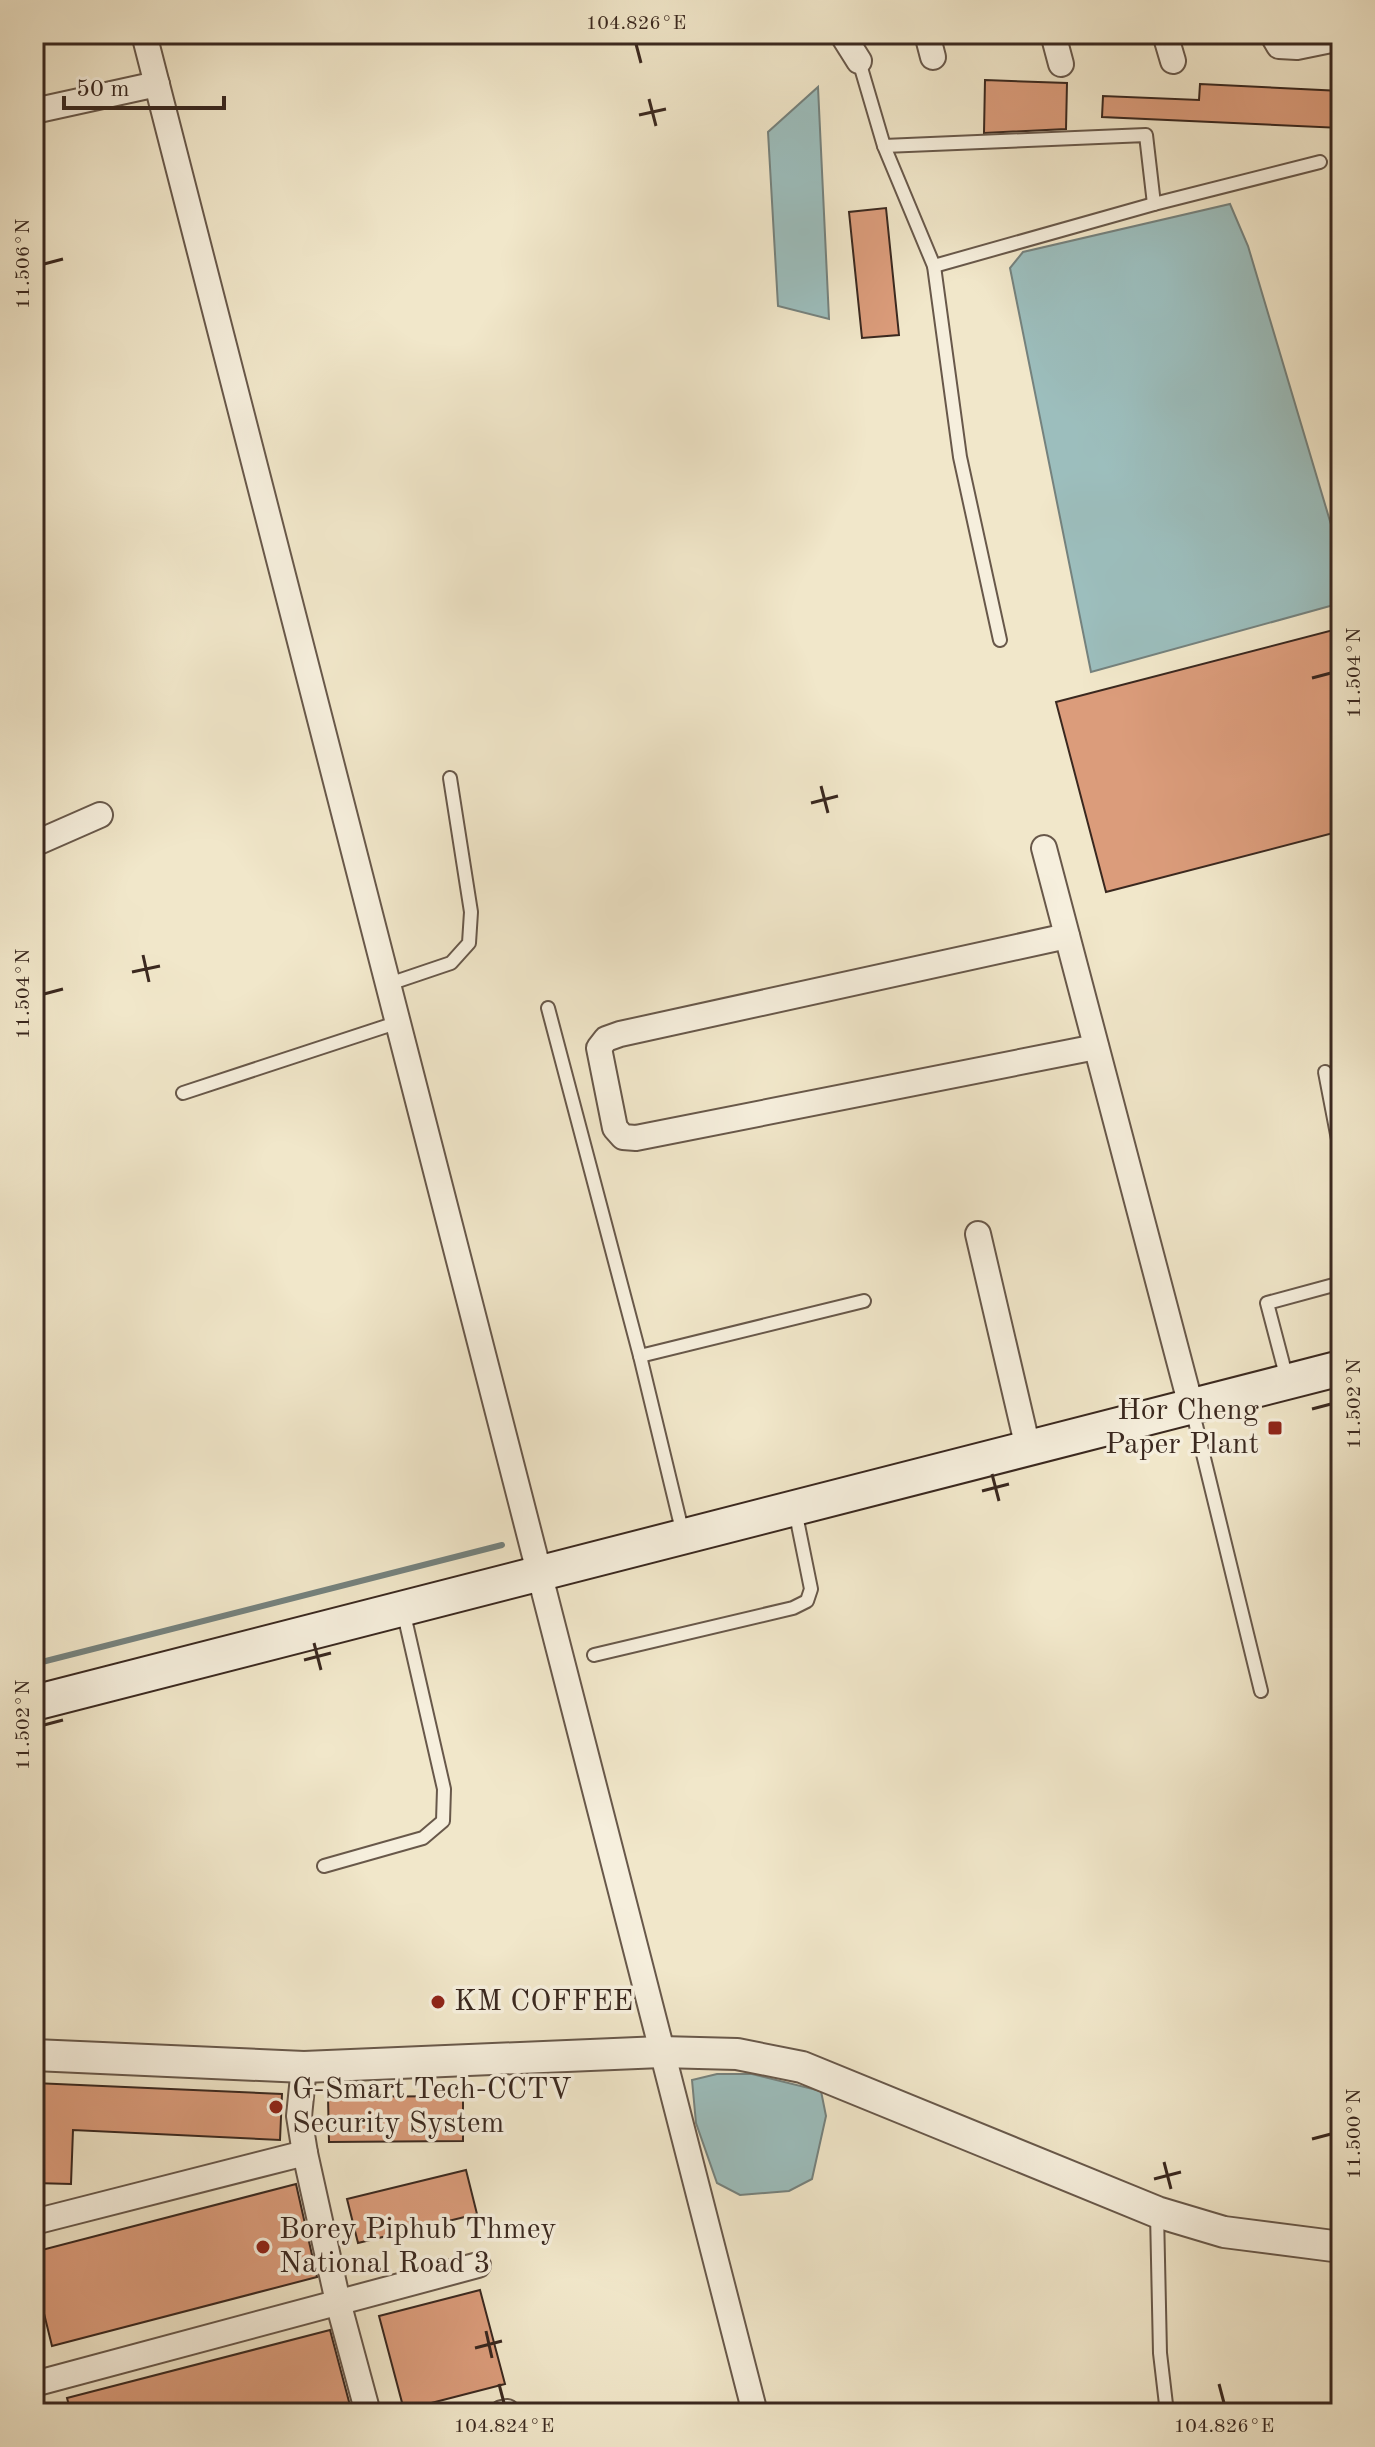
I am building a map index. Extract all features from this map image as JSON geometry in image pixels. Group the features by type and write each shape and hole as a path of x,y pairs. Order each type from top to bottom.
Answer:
{"main road":[{"path":"34,1703 1341,1368"}],"street":[{"path":"144,34 755,2413"},
{"path":"842,34 859,61"},
{"path":"1053,34 1061,64"},
{"path":"1165,34 1173,61"},
{"path":"1272,34 1279,46 1297,47 1341,38"},
{"path":"34,111 157,84"},
{"path":"34,844 100,815"},
{"path":"1044,848 1191,1406"},
{"path":"1067,936 606,1039 599,1048 615,1128 623,1137 636,1138 1096,1047"},
{"path":"978,1234 1028,1448"},
{"path":"34,2055 304,2067 661,2052 737,2054 802,2067 1157,2212 1224,2232 1341,2247"},
{"path":"304,2067 299,2116 305,2153 338,2302 368,2413"},
{"path":"34,2222 305,2153"},
{"path":"34,2384 478,2265"}],"lane":[{"path":"859,61 884,146 934,266 960,457 1000,640"},
{"path":"884,146 1146,135 1154,204"},
{"path":"934,266 1154,204 1320,162"},
{"path":"386,985 451,963 469,943 471,912 450,778"},
{"path":"548,1008 640,1356 684,1537"},
{"path":"183,1093 396,1023"},
{"path":"1325,1072 1341,1155"},
{"path":"1287,1382 1267,1303 1341,1283"},
{"path":"640,1356 864,1301"},
{"path":"1191,1406 1261,1691"},
{"path":"594,1655 793,1608 807,1601 811,1589 794,1508"},
{"path":"324,1866 423,1838 443,1821 444,1789 402,1608"},
{"path":"1157,2212 1160,2353 1167,2413"}],"water":[{"path":"818,87 829,319 778,306 768,132"},
{"path":"1230,204 1248,246 1341,558 1341,603 1091,672 1010,268 1023,252"},
{"path":"717,2074 752,2074 821,2091 826,2116 812,2179 789,2191 740,2195 717,2183 696,2123 692,2080"}],"building":[{"path":"985,80 1067,83 1066,129 984,133"},
{"path":"1200,84 1341,91 1341,128 1102,117 1103,96 1199,100"},
{"path":"886,208 899,335 862,338 849,212"},
{"path":"1341,628 1341,831 1106,892 1056,702"},
{"path":"34,2083 282,2094 280,2140 73,2130 71,2184 34,2183"},
{"path":"463,2096 463,2141 329,2142 328,2097"},
{"path":"466,2170 477,2214 358,2243 347,2199"},
{"path":"296,2184 317,2277 52,2346 34,2273 34,2252"},
{"path":"480,2290 505,2384 404,2410 379,2316"},
{"path":"330,2330 352,2413 220,2413 218,2407 193,2413 71,2413 67,2398"}],"waterway":[{"path":"34,1664 502,1545"}],"place":[{"name":"Hor Cheng Paper Plant","path":"1275,1428"},
{"name":"KM COFFEE","path":"438,2002"},
{"name":"G-Smart Tech-CCTV Security System","path":"276,2107"},
{"name":"Borey Piphub Thmey National Road 3","path":"263,2247"}]}
